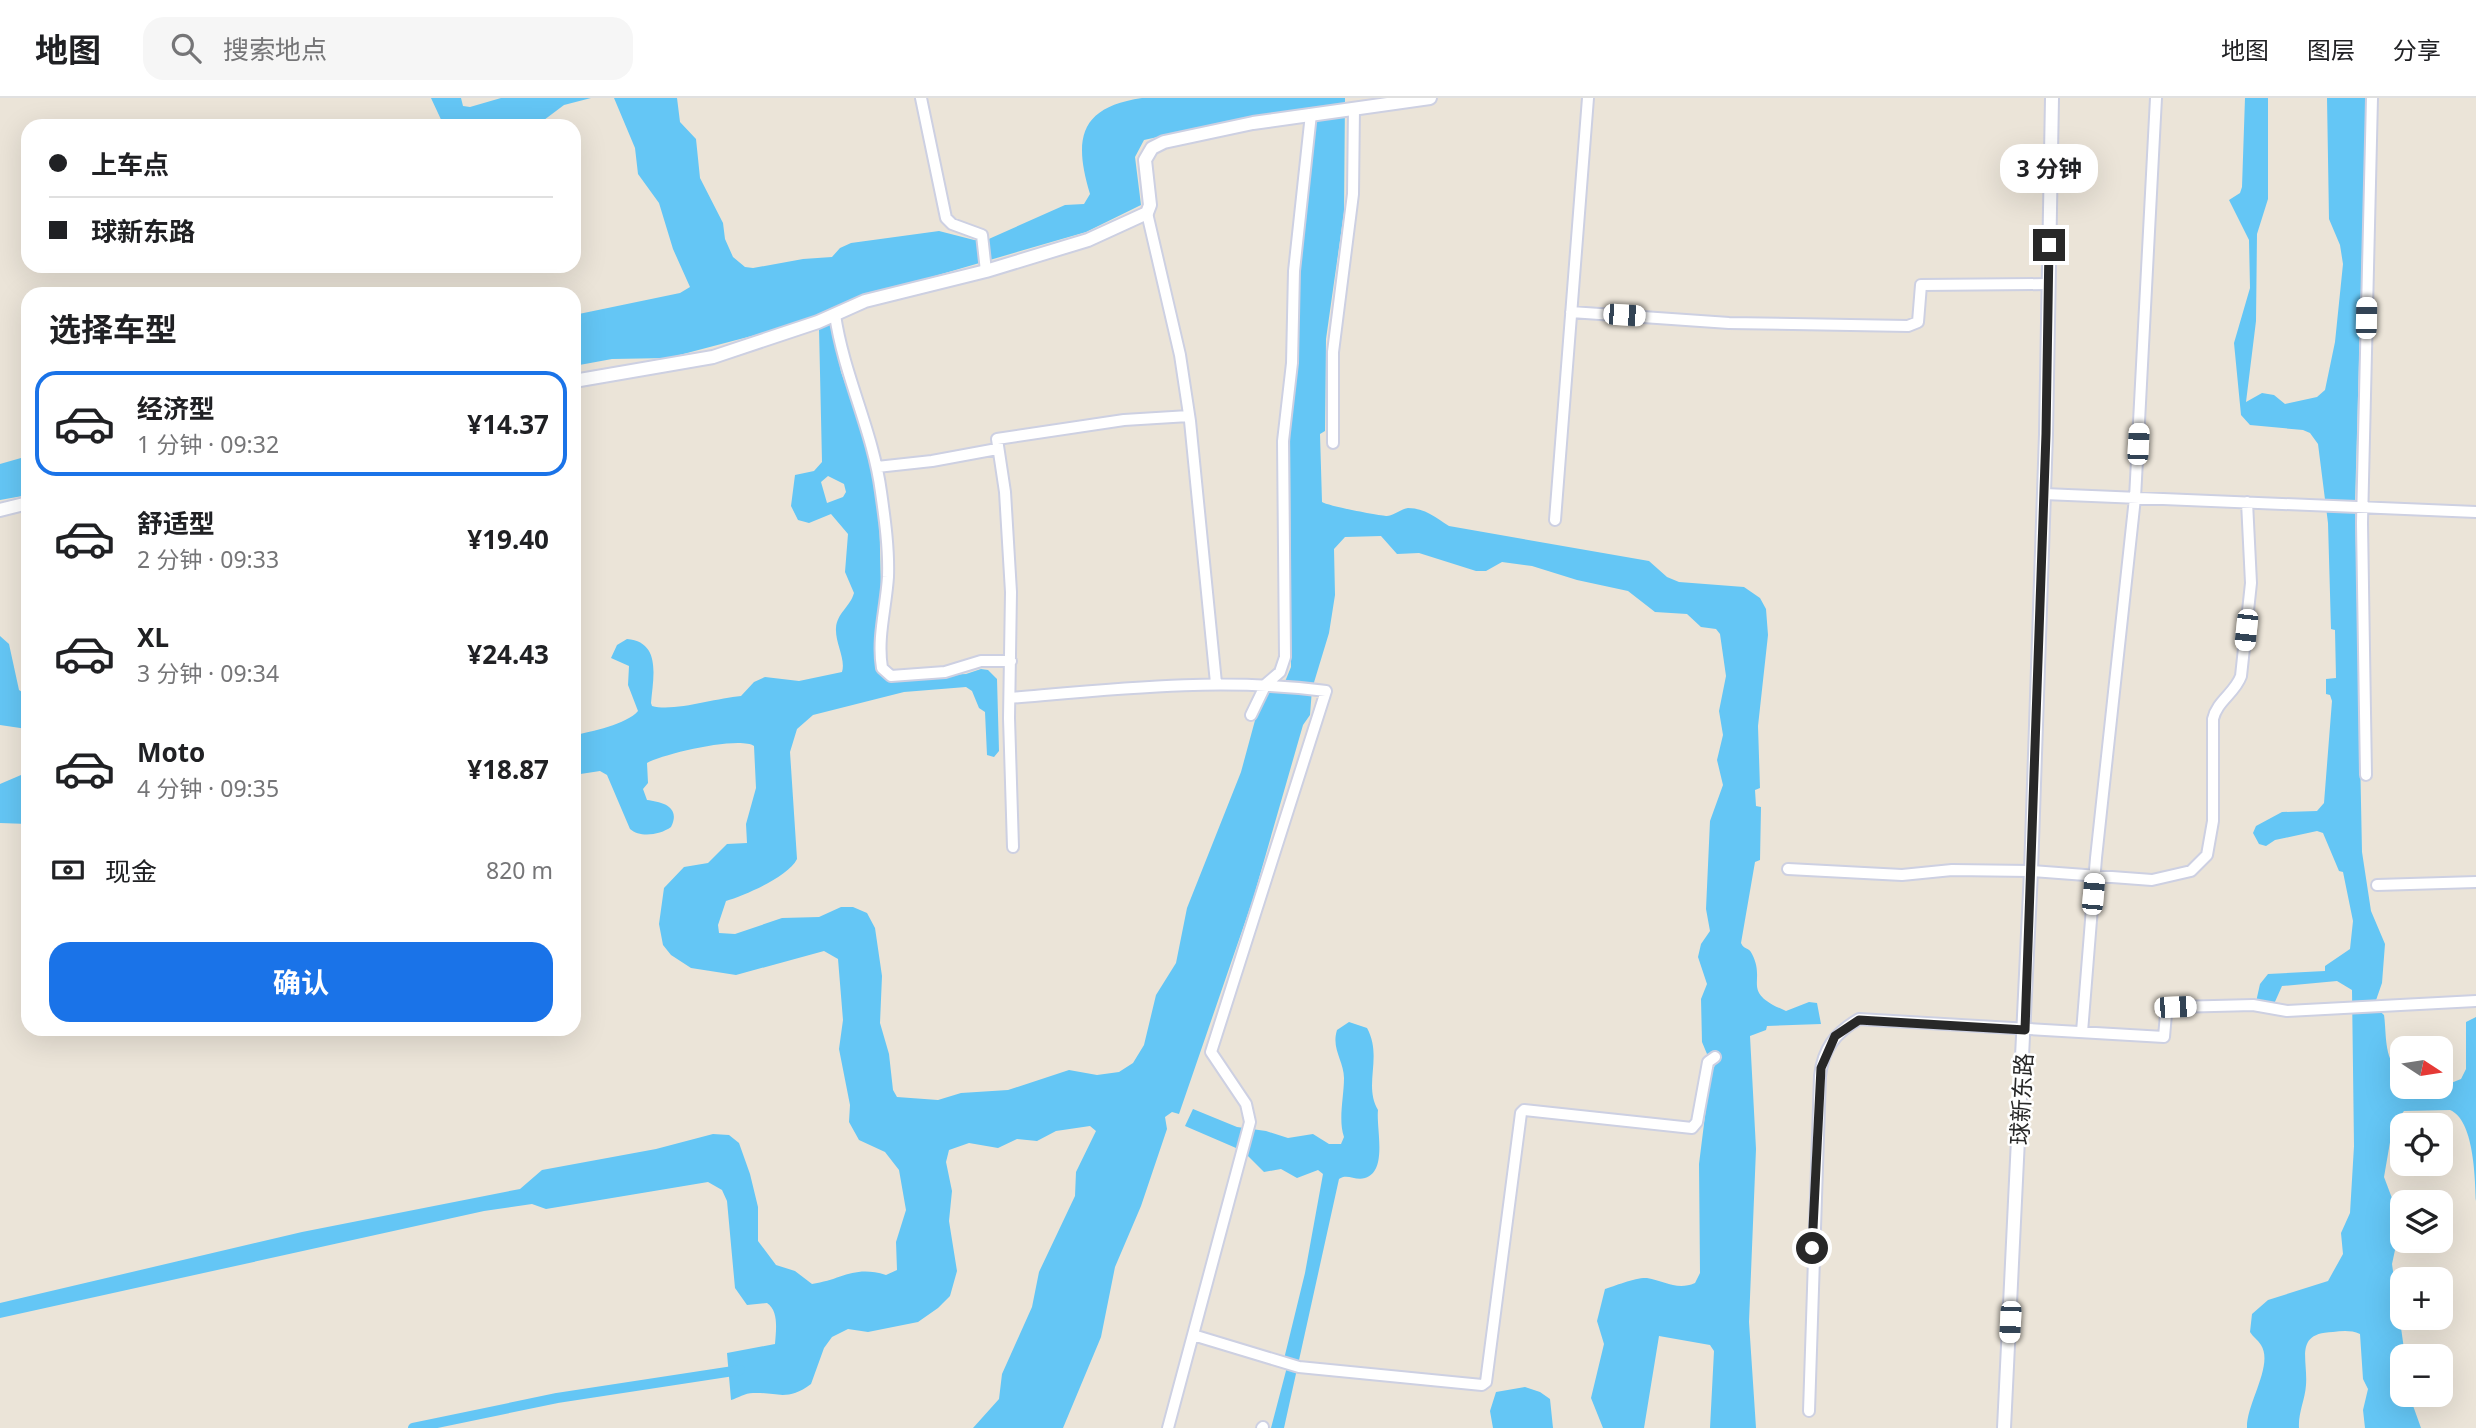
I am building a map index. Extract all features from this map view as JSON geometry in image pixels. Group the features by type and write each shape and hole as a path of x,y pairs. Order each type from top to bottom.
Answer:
{"street":[{"path":"920,98 946,218 983,238 986,269"},
{"path":"1216,683 1189,416 1180,355 1147,213 1150,205 1144,160 1156,145 1253,123 1430,98"},
{"path":"1555,520 1588,98"},
{"name":"球新东路","path":"2004,1428 2031,871 2044,494 2052,98"},
{"path":"2082,1032 2094,878 2135,498 2155,98"},
{"path":"2366,775 2360,507 2372,98"},
{"path":"1333,443 1333,352 1353,194 1352,108"},
{"path":"1251,715 1280,672 1285,657 1283,441 1292,363 1295,259 1314,114"},
{"path":"581,380 713,357 835,315 865,301 1088,240 1147,213"},
{"path":"1571,312 1729,323 1908,326 1918,323 1921,285 2049,284"},
{"path":"835,315 848,374 877,467 888,563 880,639 883,671 891,676 945,672 981,662 1010,661"},
{"path":"1013,847 1009,543 997,439 1124,420 1189,416"},
{"path":"877,467 998,449"},
{"path":"2044,494 2476,512"},
{"path":"1788,869 1902,875 1952,870 2031,871 2094,878 2162,878 2191,871 2207,855 2213,821 2213,719 2217,708 2235,689 2241,676 2251,583 2247,502"},
{"path":"0,509 21,504"},
{"path":"1010,698 1216,683 1272,684 1326,691 1210,1052 1246,1104 1249,1129 1168,1428"},
{"path":"2378,885 2476,882"},
{"path":"1809,1411 1820,1076 1830,1044 1841,1031 1859,1020 2164,1037 2166,1014 2175,1007 2244,1005 2287,1011 2476,1001"},
{"path":"1193,1335 1299,1367 1332,1368 1482,1385 1486,1382 1497,1306 1521,1114 1524,1110 1692,1128 1698,1122 1708,1062 1715,1057"}],"water":[{"path":"431,98 461,98 463,106 470,107 501,98 591,98 564,105 545,119 441,119"},
{"path":"614,98 677,98 680,122 696,139 700,178 723,223 725,239 733,257 745,267 753,268 832,257 840,248 851,243 939,231 982,242 1065,205 1084,204 1090,194 1082,157 1086,128 1105,109 1121,102 1142,98 1345,98 1344,212 1326,339 1325,431 1320,434 1322,502 1387,516 1414,508 1449,526 1649,561 1667,577 1679,582 1744,587 1760,598 1766,609 1768,635 1758,726 1760,788 1755,790 1756,806 1761,807 1760,860 1755,862 1741,943 1752,954 1756,964 1757,986 1763,998 1786,1011 1809,1002 1817,1003 1821,1024 1767,1026 1766,1030 1750,1036 1756,1149 1749,1322 1756,1428 1710,1428 1714,1351 1710,1345 1659,1336 1644,1428 1603,1428 1591,1398 1604,1344 1597,1321 1605,1289 1643,1278 1677,1286 1689,1285 1695,1283 1700,1273 1699,1164 1710,1076 1718,1059 1713,1053 1707,1054 1702,1042 1701,999 1707,984 1698,957 1701,944 1710,931 1706,909 1710,821 1723,785 1717,760 1723,735 1719,711 1726,676 1720,634 1716,629 1701,627 1687,614 1655,612 1628,591 1577,580 1532,566 1502,562 1486,571 1476,571 1419,553 1397,554 1381,536 1345,537 1334,549 1335,595 1329,633 1312,689 1310,715 1303,725 1253,899 1179,1114 1172,1112 1165,1117 1167,1129 1141,1206 1115,1267 1101,1337 1063,1428 973,1428 999,1399 1002,1374 1032,1307 1039,1272 1075,1196 1076,1172 1096,1131 1090,1126 1056,1131 1037,1141 1017,1139 998,1148 969,1143 949,1150 946,1162 952,1191 949,1221 957,1271 950,1296 918,1322 868,1332 848,1329 832,1337 824,1348 811,1384 795,1393 750,1393 731,1400 727,1353 775,1344 776,1321 771,1306 767,1303 747,1305 735,1288 727,1201 722,1190 708,1182 546,1209 532,1204 484,1211 0,1318 0,1303 302,1232 520,1189 542,1170 656,1149 713,1134 729,1135 739,1143 758,1207 758,1241 776,1265 795,1271 812,1284 856,1272 886,1275 897,1270 896,1242 906,1210 899,1170 885,1152 859,1140 849,1122 850,1105 839,1049 843,1020 838,959 824,951 736,975 691,968 671,955 663,945 659,924 664,888 684,867 708,863 727,844 747,843 746,824 756,788 754,746 746,743 718,745 684,751 647,763 648,783 643,789 647,800 664,804 674,815 671,827 656,834 639,834 630,829 607,775 600,771 581,774 581,734 617,724 638,711 628,685 629,666 611,658 617,645 627,639 646,647 651,654 654,673 652,706 683,706 741,696 754,682 765,677 799,681 842,672 843,662 836,628 854,593 845,572 848,534 831,514 809,523 798,520 791,506 795,475 814,471 822,462 819,328 832,324 841,372 871,455 879,506 881,592 877,616 877,669 882,675 893,678 966,674 981,669 988,670 997,679 999,751 994,757 987,755 985,712 979,708 972,691 966,687 904,692 813,715 797,729 790,752 797,859 776,879 726,901 718,925 719,933 735,934 782,918 819,917 841,907 853,907 867,913 875,928 882,976 880,1023 889,1054 893,1090 897,1097 938,1100 961,1093 1008,1090 1069,1070 1097,1075 1119,1072 1133,1063 1144,1045 1156,995 1176,963 1187,908 1241,772 1257,713 1272,688 1282,689 1291,667 1290,416 1297,362 1298,289 1317,111 1252,116 1144,140 1135,157 1141,205 1086,232 897,287 824,317 668,358 612,359 581,365 581,314 680,293 690,287 673,249 659,203 638,174 635,148","holes":["828,476 844,484 846,492 843,497 827,503 821,482"]},
{"path":"2245,98 2268,98 2268,199 2257,234 2256,321 2246,402 2262,393 2274,395 2285,404 2317,397 2325,390 2335,342 2343,264 2340,245 2329,219 2327,98 2366,98 2367,199 2362,253 2355,503 2362,852 2371,911 2385,944 2382,983 2374,1006 2384,1015 2390,1058 2390,1099 2454,1099 2454,1082 2461,1079 2466,1069 2466,1022 2476,1017 2476,1201 2472,1150 2469,1137 2458,1116 2450,1110 2390,1113 2390,1142 2384,1177 2390,1193 2390,1253 2394,1253 2392,1267 2390,1267 2390,1330 2401,1330 2403,1344 2390,1344 2390,1407 2414,1407 2421,1428 2365,1428 2363,1410 2368,1389 2363,1379 2360,1334 2346,1331 2321,1333 2308,1342 2305,1357 2306,1385 2299,1428 2247,1428 2264,1363 2261,1345 2250,1332 2252,1314 2268,1300 2328,1281 2343,1254 2341,1233 2350,1213 2354,1146 2352,990 2337,981 2282,986 2274,1004 2256,1002 2260,984 2268,974 2325,971 2325,966 2350,949 2353,921 2343,872 2339,871 2323,833 2317,831 2275,840 2266,846 2259,844 2253,833 2256,826 2282,812 2317,811 2324,803 2332,701 2330,695 2326,694 2326,679 2336,678 2335,630 2331,629 2328,523 2318,444 2310,433 2303,430 2250,425 2241,415 2234,343 2250,288 2249,240 2229,200 2240,193"},
{"path":"21,458 21,496 0,500 0,464"},
{"path":"0,636 9,644 21,691 21,728 0,725"},
{"path":"21,775 21,824 0,823 0,784"},
{"path":"1349,1022 1367,1028 1371,1039 1374,1060 1372,1091 1378,1110 1379,1158 1372,1174 1365,1178 1339,1179 1284,1428 1271,1428 1287,1367 1284,1359 1305,1273 1323,1174 1318,1170 1297,1178 1281,1169 1264,1172 1243,1151 1185,1126 1193,1109 1237,1127 1266,1131 1288,1138 1313,1134 1329,1144 1341,1144 1344,1137 1341,1116 1344,1078 1336,1037 1337,1030"},
{"path":"1525,1387 1550,1399 1553,1428 1493,1428 1490,1411 1496,1392"}],"waterway":[{"path":"413,1428 557,1398 740,1370"}],"route":[{"path":"1812,1248 1821,1068 1835,1036 1859,1020 2025,1030 2046,434 2049,245"}]}
